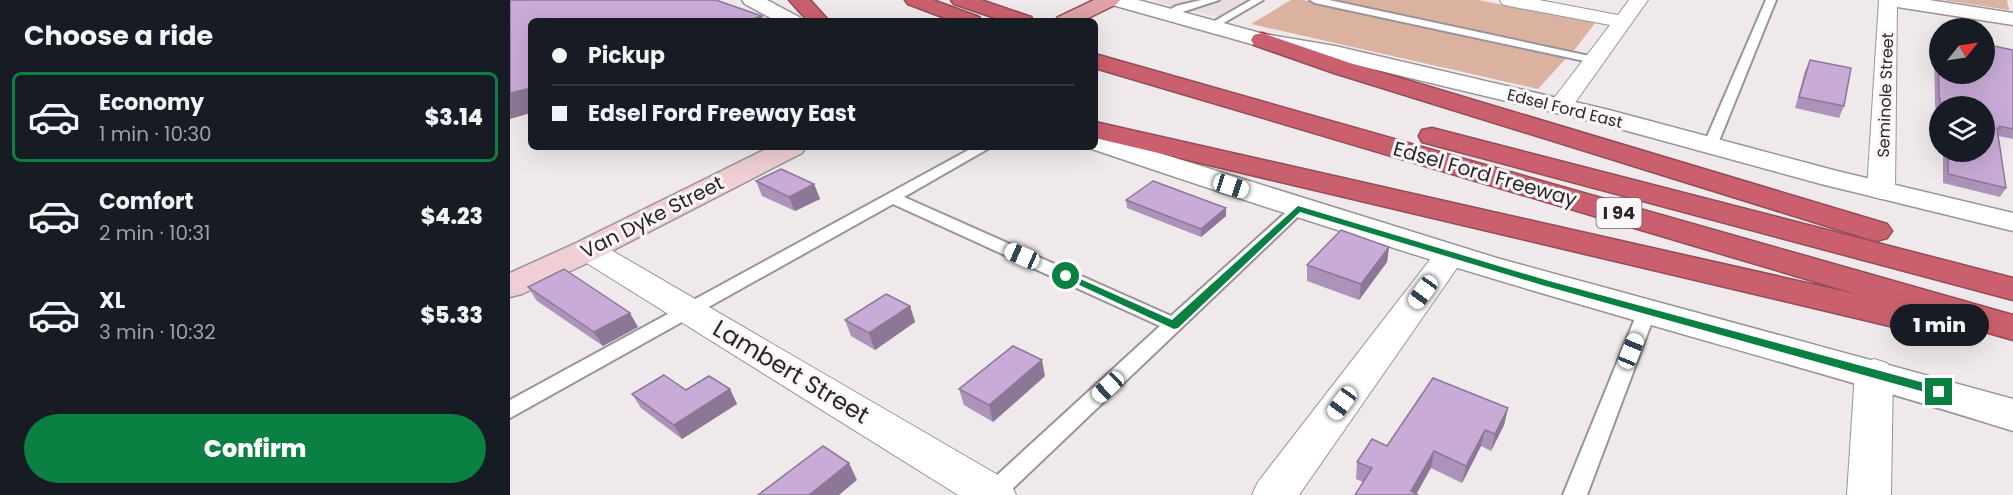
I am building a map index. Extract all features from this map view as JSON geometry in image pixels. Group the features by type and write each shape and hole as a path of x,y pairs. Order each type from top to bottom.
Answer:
{"highway":[{"path":"799,0 816,18"},
{"path":"915,0 964,18"},
{"path":"961,0 1015,18"},
{"path":"1262,40 1342,68 2013,272"},
{"name":"Edsel Ford Freeway","path":"1098,45 1288,98 2013,289"},
{"name":"Edsel Ford Freeway","path":"1098,62 2013,328"},
{"path":"1098,131 2013,341"}],"main road":[{"path":"1072,18 1110,0"},
{"name":"Van Dyke Street","path":"510,286 588,250 786,150"}],"street":[{"path":"752,0 786,18"},
{"name":"Edsel Ford East","path":"1116,0 1262,40 1335,53 1560,106 2013,222"},
{"path":"1509,0 1623,22"},
{"path":"1560,106 1639,0"},
{"path":"1890,0 2013,19"},
{"name":"Seminole Street","path":"1881,190 1890,0"},
{"path":"1098,142 1298,209 1450,255 1874,372 2013,415"},
{"name":"Lambert Street","path":"588,250 992,495"},
{"path":"1274,495 1450,255"},
{"path":"1869,495 1874,372"}],"lane":[{"path":"1167,14 1180,8 1214,0"},
{"path":"1210,26 1258,0"},
{"path":"1314,0 1594,60"},
{"path":"1710,146 1771,0"},
{"path":"510,410 979,150"},
{"path":"893,198 1174,325"},
{"path":"992,495 1298,209"},
{"path":"1575,495 1647,310"}],"shaded area":[{"path":"1157,0 1251,0 1219,17 1154,2"},
{"path":"1291,0 1303,0 1568,56 1538,89 1251,24"},
{"path":"1327,0 1478,0 1595,23 1573,52"},
{"path":"1943,0 2007,0 2009,10"}],"building":[{"path":"510,0 716,0 762,16 756,18 528,18 528,89 510,93"},
{"path":"1995,46 2013,50 2013,129 1999,126 2000,129 1997,128 2006,188 1948,174 1948,162 1995,162 1995,96 1939,95 1939,84 1995,84"},
{"path":"1810,60 1851,68 1844,106 1799,97"},
{"path":"781,169 814,184 789,197 756,181"},
{"path":"1153,181 1226,208 1201,229 1126,200"},
{"path":"1341,230 1389,247 1361,284 1307,265"},
{"path":"564,269 630,313 594,332 528,287"},
{"path":"886,294 910,306 869,333 845,320"},
{"path":"1013,346 1042,360 989,405 959,389"},
{"path":"664,375 686,390 709,376 730,389 674,425 632,394"},
{"path":"1433,378 1508,408 1495,434 1485,430 1466,466 1434,451 1411,491 1418,495 1355,495 1372,468 1357,462 1372,439 1387,446"},
{"path":"823,446 849,463 809,495 758,495"}],"route":[{"path":"1066,276 1174,325 1298,209 1546,283 1874,372 1939,392"}]}
